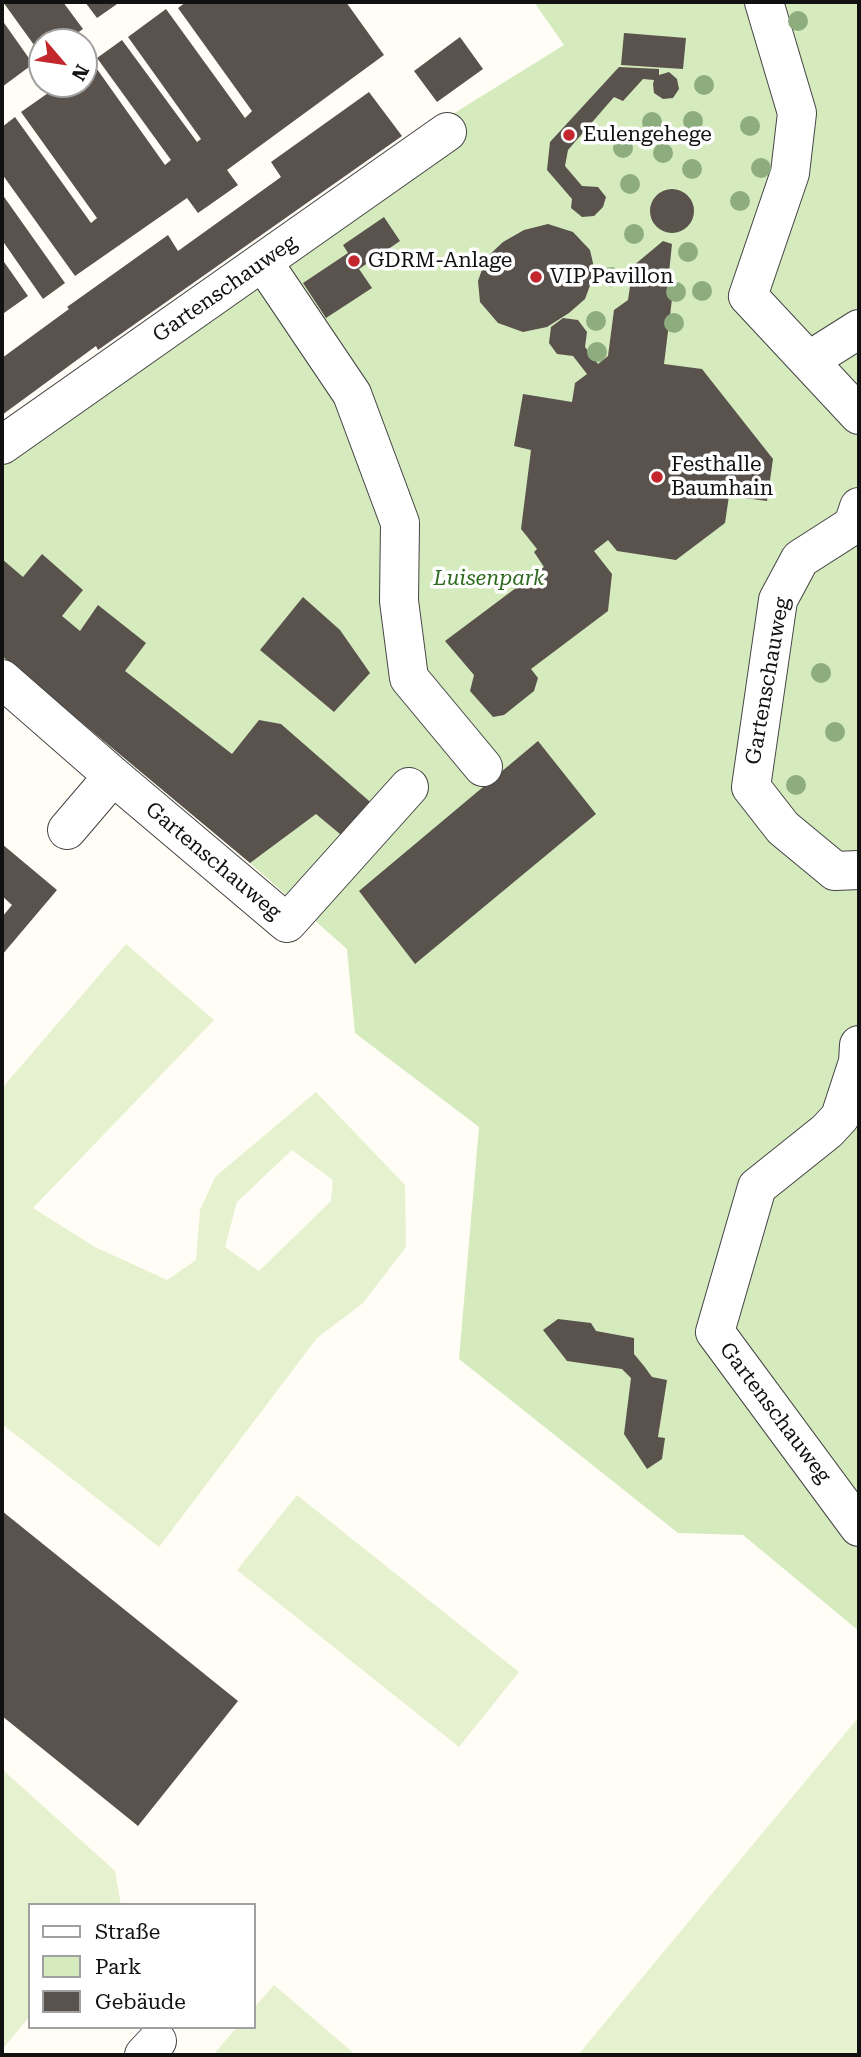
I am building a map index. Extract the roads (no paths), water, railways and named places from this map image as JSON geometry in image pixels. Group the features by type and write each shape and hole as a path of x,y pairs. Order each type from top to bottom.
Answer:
{"street":[{"path":"764,2 797,113 790,173 748,296 859,415"},
{"name":"Gartenschauweg","path":"2,446 447,132"},
{"path":"263,262 352,394 400,523 399,601 409,678 483,767"},
{"path":"810,360 859,329"},
{"name":"Gartenschauweg","path":"859,507 852,525 800,559 778,600 751,787 783,828 835,871 859,870"},
{"name":"Gartenschauweg","path":"2,679 287,923 409,787"},
{"path":"67,830 113,776"},
{"name":"Gartenschauweg","path":"859,1045 858,1062 840,1117 827,1131 757,1187 715,1332 859,1527"}],"place":[{"name":"Eulengehege","path":"569,135"},
{"name":"GDRM-Anlage","path":"354,261"},
{"name":"VIP Pavillon","path":"536,277"},
{"name":"Festhalle Baumhain","path":"657,477"}],"park label":[{"name":"Luisenpark","path":"489,579"}]}
